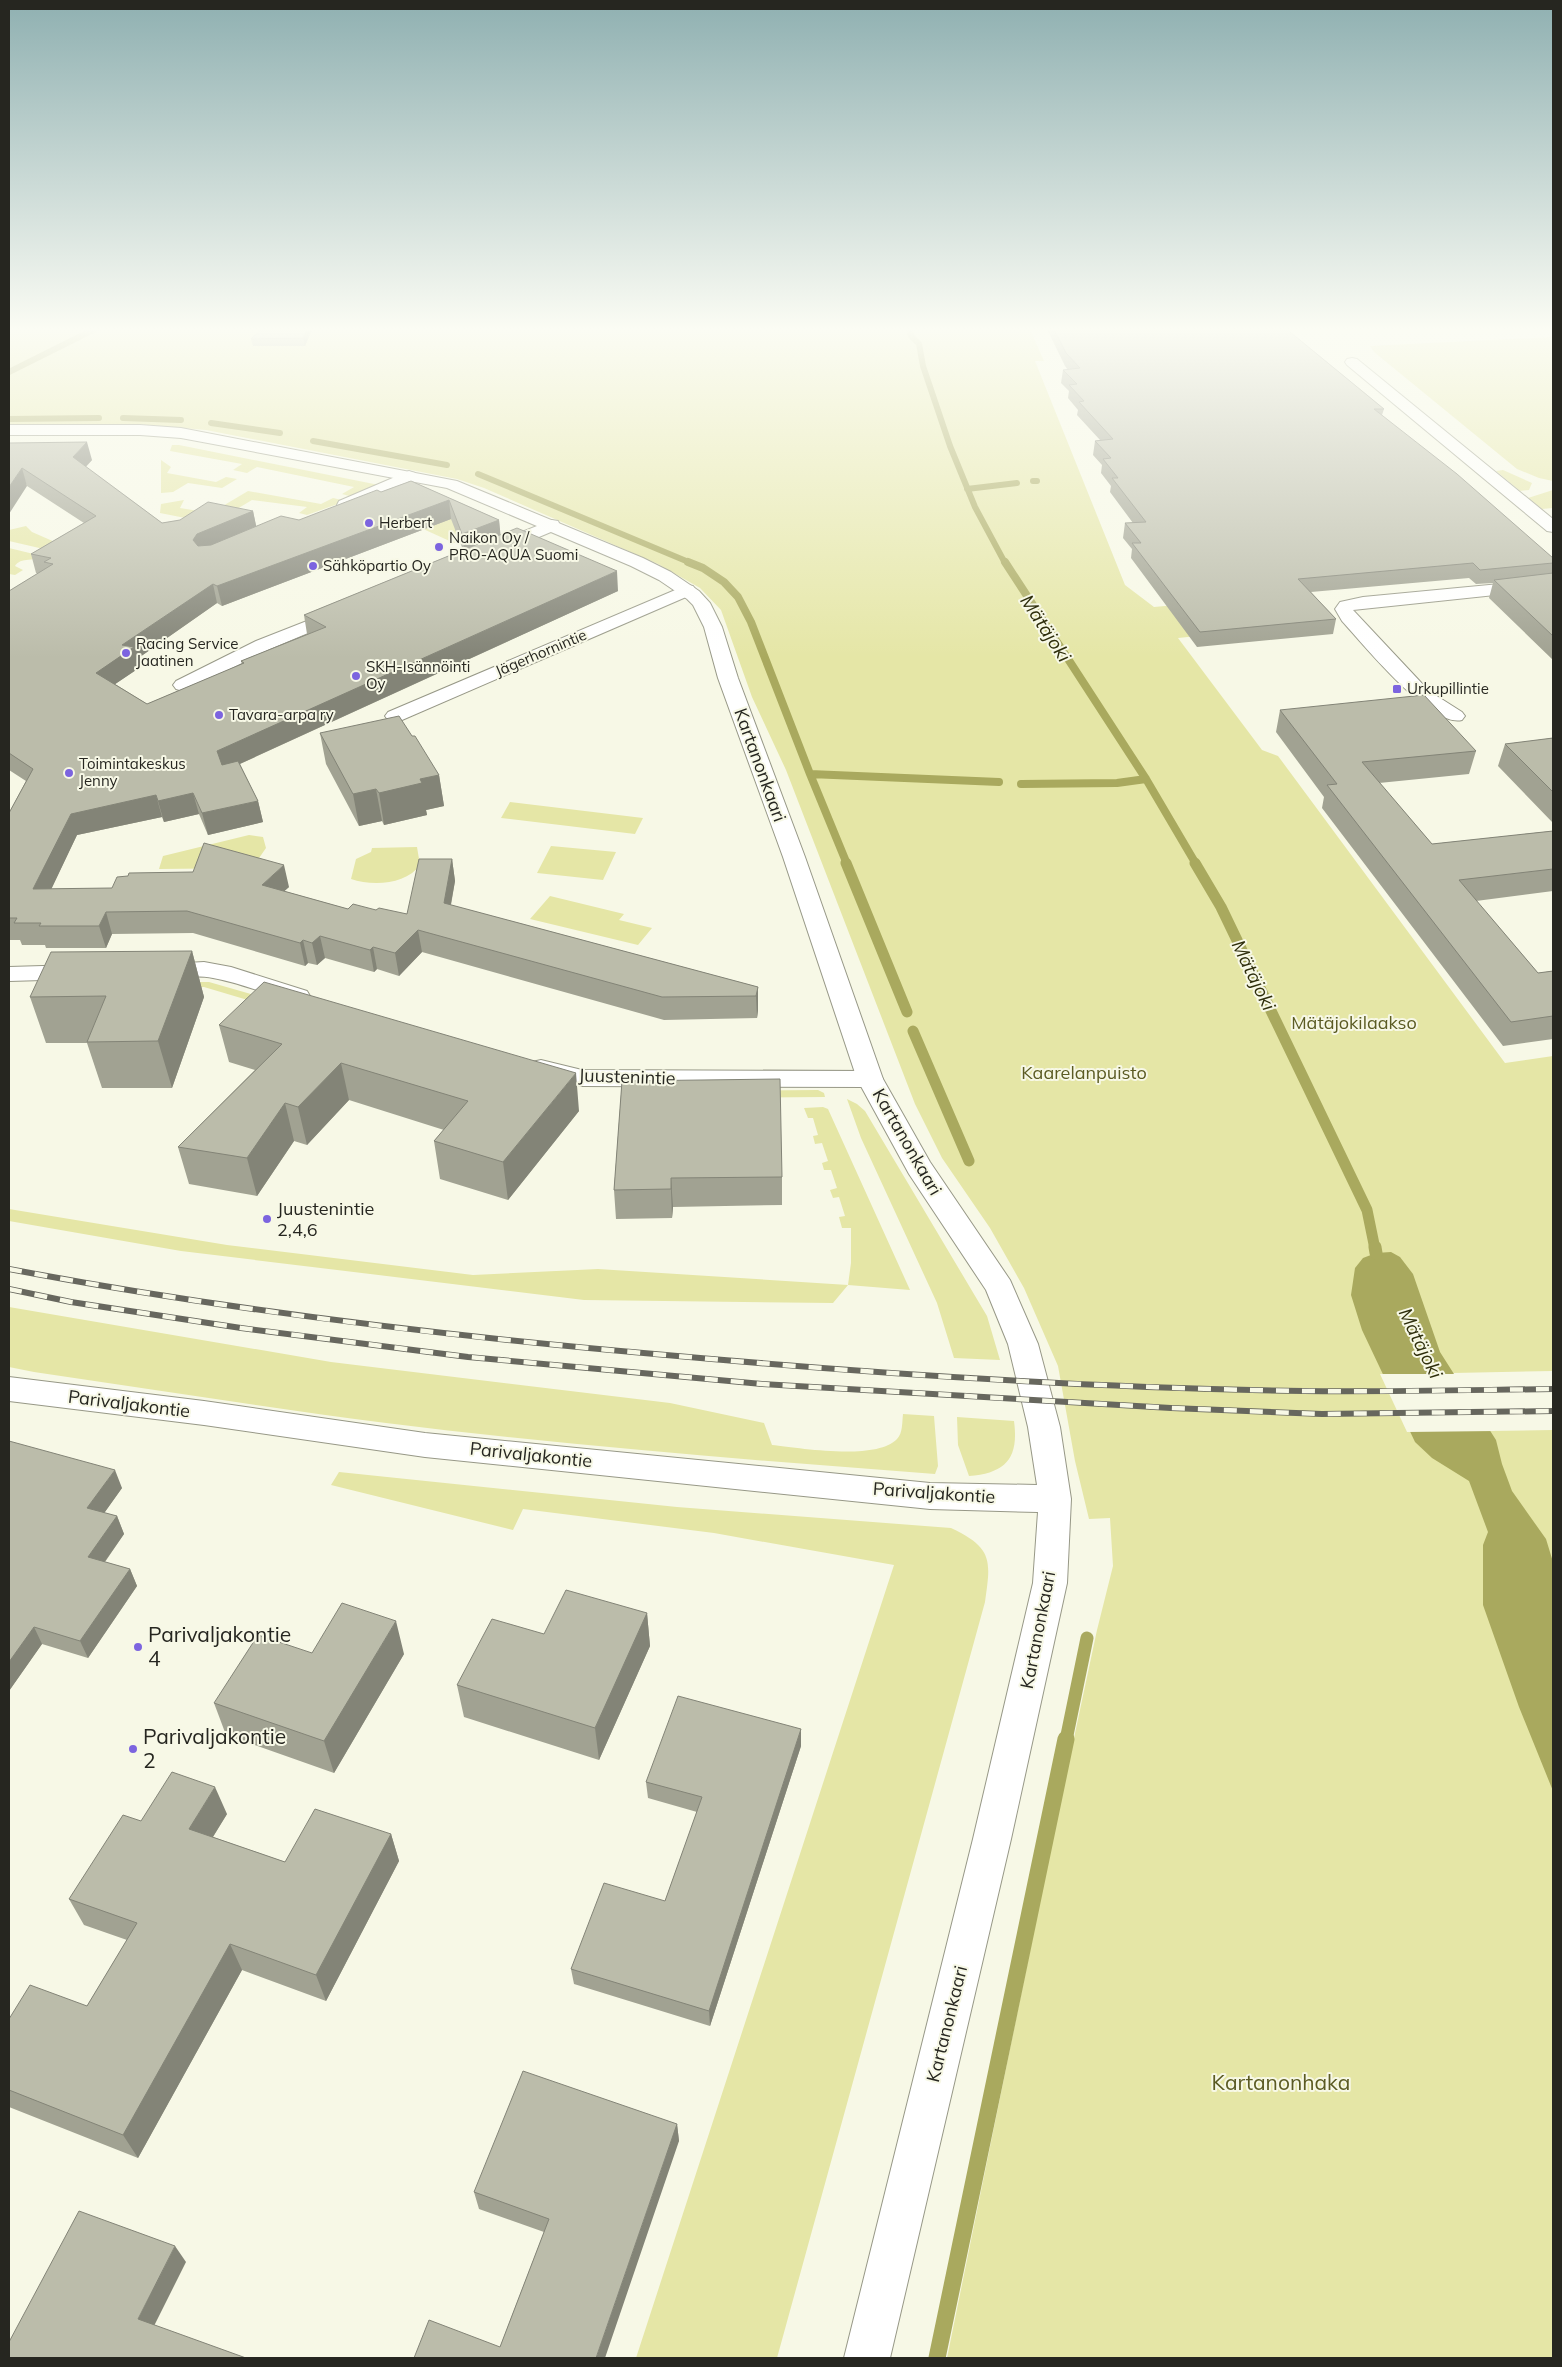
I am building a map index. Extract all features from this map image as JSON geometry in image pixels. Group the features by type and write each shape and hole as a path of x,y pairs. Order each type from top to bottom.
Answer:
{"street":[{"name":"Kartanonkaari","path":"205,437 451,484 637,562 665,576 687,590 702,603 713,627 728,678 800,875 870,1079 919,1167 1000,1287 1023,1344 1044,1427 1055,1499 1050,1583 989,1848 867,2358"},
{"path":"1444,437 1553,527"},
{"path":"329,511 394,485 409,476"},
{"path":"480,555 552,525"},
{"path":"1455,716 1422,695 1348,617 1344,609 1346,606 1363,602 1553,584"},
{"name":"Jägerhornintie","path":"395,716 687,590"},
{"path":"183,685 263,645 358,606"},
{"path":"136,971 204,969 222,972 317,1002"},
{"path":"9,974 98,972"},
{"name":"Juustenintie","path":"520,1061 582,1078 870,1079"},
{"name":"Parivaljakontie","path":"9,1389 204,1413 425,1445 930,1496 1055,1499"}],"green space":[{"path":"244,437 1066,437 1125,585 1154,607 1301,594 1328,623 1178,638 1262,750 1278,756 1505,1063 1553,1056 1553,1371 1453,1373 1410,1432 1553,1430 1553,2358 947,2358 1058,1813 1097,1630 1113,1566 1110,1518 1089,1519 1075,1461 1058,1366 1024,1288 990,1228 942,1158 915,1104 786,770 752,697 721,610 700,588 658,564 484,488 457,479"},
{"path":"1478,437 1553,437 1553,481 1539,478 1517,469"},
{"path":"172,445 379,485 353,497 342,494 354,487 257,467 247,473 233,470 242,464 170,451"},
{"path":"161,460 171,467 167,473 216,482 226,477 237,479 222,488 188,483 173,492 161,493"},
{"path":"1503,470 1532,483 1529,490 1520,491 1496,471"},
{"path":"1553,490 1553,508 1542,509 1528,498"},
{"path":"248,491 321,504 333,498 346,501 307,515 299,513 307,507 252,500 222,518 261,527 261,533 160,513 161,504 184,500 180,508 211,513"},
{"path":"416,503 482,532 454,543 388,513"},
{"path":"26,526 32,532 64,546 61,553 9,541 9,530"},
{"path":"9,548 46,557 21,561 15,566 23,570 15,575 9,574"},
{"path":"510,802 643,818 635,834 501,818"},
{"path":"249,835 263,837 266,848 252,868 159,869 163,856"},
{"path":"551,846 616,852 603,880 537,873"},
{"path":"417,847 420,865 406,877 378,883 351,879 356,859 371,852 372,848"},
{"path":"550,896 624,914 619,920 652,928 638,945 530,919"},
{"path":"183,982 209,982 344,1021 338,1027 204,987 181,988"},
{"path":"818,1090 824,1093 825,1097 718,1098 718,1091"},
{"path":"847,1099 865,1111 987,1316 1000,1360 954,1358 937,1303 861,1138"},
{"path":"823,1107 828,1109 910,1290 848,1285 851,1263 851,1228 842,1228 839,1217 845,1216 839,1197 833,1198 830,1190 837,1188 831,1170 824,1170 822,1163 828,1161 822,1143 815,1144 813,1136 818,1135 813,1118 808,1118 804,1108"},
{"path":"9,1209 227,1245 473,1275 598,1269 848,1285 833,1303 584,1300 181,1251 9,1221"},
{"path":"9,1307 331,1362 670,1403 764,1423 772,1445 837,1451 873,1450 887,1446 899,1437 903,1414 934,1416 938,1466 935,1474 523,1439 254,1405 34,1372 9,1367"},
{"path":"957,1417 1014,1421 1015,1434 1012,1454 1001,1467 982,1474 969,1476 958,1445"},
{"path":"339,1472 677,1507 951,1528 975,1542 982,1549 986,1557 988,1576 985,1602 777,2358 636,2358 894,1565 714,1533 523,1509 513,1530 331,1485"}],"water":[{"path":"1391,1252 1400,1257 1413,1274 1440,1352 1496,1440 1512,1491 1546,1539 1553,1562 1553,1791 1519,1707 1483,1605 1483,1545 1488,1532 1469,1481 1432,1458 1415,1442 1362,1330 1351,1295 1355,1268 1363,1258 1376,1253"}],"pier":[{"path":"1380,1374 1457,1374 1495,1431 1407,1432"}],"building":[{"path":"1112,437 1410,437 1457,474 1553,558 1553,563 1480,570 1473,563 1298,579 1336,619 1200,632 1132,543 1141,543 1125,523 1146,522 1112,478 1118,478 1103,459 1111,458 1095,441 1113,439"},
{"path":"87,442 73,457 162,523 180,520 208,502 253,511 197,534 193,540 198,546 211,545 281,516 299,520 377,490 381,492 411,481 499,520 462,534 449,500 217,586 213,584 122,645 134,647 96,673 147,704 244,663 241,661 326,627 304,615 517,528 617,571 217,751 222,765 238,761 258,801 202,813 193,793 158,801 156,795 71,814 33,889 112,888 117,877 128,876 129,873 193,872 204,843 284,865 262,885 348,909 353,904 376,910 379,908 407,914 419,859 452,859 444,903 758,987 756,996 662,997 418,930 395,953 373,947 370,950 320,936 312,943 303,940 300,943 187,911 106,912 99,926 39,926 41,923 14,923 17,918 9,918 9,813 33,769 9,753 9,591 53,564 44,562 51,558 31,554 96,516 22,468 9,487 9,443"},
{"path":"1553,573 1553,636 1494,580"},
{"path":"1424,695 1476,751 1362,762 1432,844 1553,831 1553,869 1459,880 1538,973 1553,971 1553,1016 1511,1022 1327,785 1337,784 1280,710"},
{"path":"399,716 412,736 415,736 439,775 420,779 422,783 379,793 376,789 353,794 320,733"},
{"path":"1553,738 1553,792 1505,744"},
{"path":"192,951 158,1041 87,1042 106,996 30,997 51,952"},
{"path":"264,982 576,1073 503,1162 434,1141 468,1101 341,1063 298,1107 285,1103 247,1158 178,1147 282,1044 219,1025"},
{"path":"780,1079 782,1177 671,1178 671,1189 614,1190 622,1081"},
{"path":"9,1441 115,1470 87,1508 117,1516 88,1557 130,1569 80,1641 34,1627 9,1662"},
{"path":"566,1590 647,1613 595,1728 457,1685 492,1619 544,1634"},
{"path":"342,1603 396,1621 324,1741 214,1703 258,1635 312,1653"},
{"path":"678,1696 801,1729 709,2011 571,1969 604,1883 665,1901 702,1797 646,1782"},
{"path":"172,1772 215,1787 189,1829 285,1862 315,1809 391,1834 316,1975 230,1944 123,2135 9,2090 9,2019 30,1985 87,2006 137,1923 69,1899 123,1815 141,1821"},
{"path":"523,2071 677,2124 596,2358 414,2358 429,2320 500,2347 549,2219 474,2192"},
{"path":"79,2211 175,2246 138,2319 246,2358 9,2358 9,2342"}],"waterway":[{"name":"Mätäjoki","path":"947,437 968,489"},
{"path":"313,441 447,465"},
{"path":"478,474 691,563"},
{"path":"968,489 1017,483"},
{"name":"Mätäjoki","path":"968,489 975,507 1005,563"},
{"path":"688,562 703,568 724,582 738,597 751,622 810,774"},
{"name":"Mätäjoki","path":"1005,562 1146,779"},
{"path":"810,774 999,782"},
{"path":"810,774 847,864"},
{"path":"1021,784 1117,783 1146,779"},
{"name":"Mätäjoki","path":"1146,779 1196,864"},
{"path":"846,863 907,1012"},
{"name":"Mätäjoki","path":"1195,863 1221,907 1367,1210 1375,1249"},
{"path":"913,1031 969,1161"},
{"name":"Mätäjoki","path":"1375,1247 1376,1253"},
{"path":"1066,1740 1087,1638"},
{"path":"937,2358 1066,1739"}],"railway":[{"path":"9,1269 172,1297 336,1320 583,1348 746,1362 985,1379 1144,1387 1304,1391 1553,1389"},
{"path":"9,1289 71,1302 241,1328 468,1357 762,1384 1171,1408 1322,1414 1553,1411"}],"place":[{"name":"Herbert","path":"369,523"},
{"name":"Naikon Oy / PRO-AQUA Suomi","path":"439,547"},
{"name":"Sähköpartio Oy","path":"313,566"},
{"name":"Racing Service Jaatinen","path":"126,653"},
{"name":"SKH-Isännöinti Oy","path":"356,676"},
{"name":"Urkupillintie","path":"1397,689"},
{"name":"Tavara-arpa ry","path":"219,715"},
{"name":"Toimintakeskus Jenny","path":"69,773"},
{"name":"Juustenintie 2,4,6","path":"267,1219"},
{"name":"Parivaljakontie 4","path":"138,1647"},
{"name":"Parivaljakontie 2","path":"133,1749"}],"park label":[{"name":"Mätäjokilaakso","path":"1354,1023"},
{"name":"Kaarelanpuisto","path":"1084,1073"},
{"name":"Kartanonhaka","path":"1281,2083"}]}
